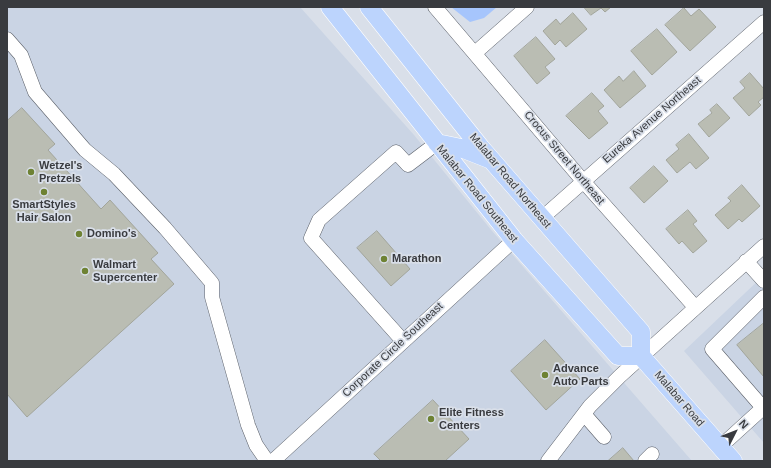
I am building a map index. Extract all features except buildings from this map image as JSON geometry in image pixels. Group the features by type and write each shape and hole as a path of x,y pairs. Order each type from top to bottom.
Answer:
{"main road":[{"name":"Malabar Road Southeast","path":"330,7 514,240 618,356 641,356"},
{"name":"Malabar Road Northeast","path":"369,7 491,160 641,332 641,356"},
{"path":"437,143 461,148 491,160"},
{"name":"Malabar Road","path":"641,356 733,461"}],"street":[{"name":"Crocus Street Northeast","path":"435,7 583,181 695,308"},
{"path":"475,53 527,7"},
{"name":"Eureka Avenue Northeast","path":"542,218 764,22"},
{"path":"7,39 21,55 35,92 85,150 114,174 165,228 212,283 212,297 248,425 256,446 267,461"},
{"path":"403,341 311,238 319,220 396,152 408,165 437,143"},
{"name":"Corporate Circle Southeast","path":"274,461 514,240"},
{"path":"548,461 584,414 641,356 764,246"},
{"path":"746,261 764,281"},
{"path":"720,447 764,408 712,349 764,297"},
{"path":"584,414 604,437"}],"shaded area":[{"path":"7,7 300,7 414,135 492,231 692,461 7,461"},
{"path":"451,7 497,7 484,18 470,22"},
{"path":"764,275 764,443 684,351"}],"place":[{"name":"Wetzel's Pretzels","path":"31,172"},
{"name":"SmartStyles Hair Salon","path":"44,192"},
{"name":"Domino's","path":"79,234"},
{"name":"Marathon","path":"384,259"},
{"name":"Walmart Supercenter","path":"85,271"},
{"name":"Advance Auto Parts","path":"545,375"},
{"name":"Elite Fitness Centers","path":"431,419"}]}
